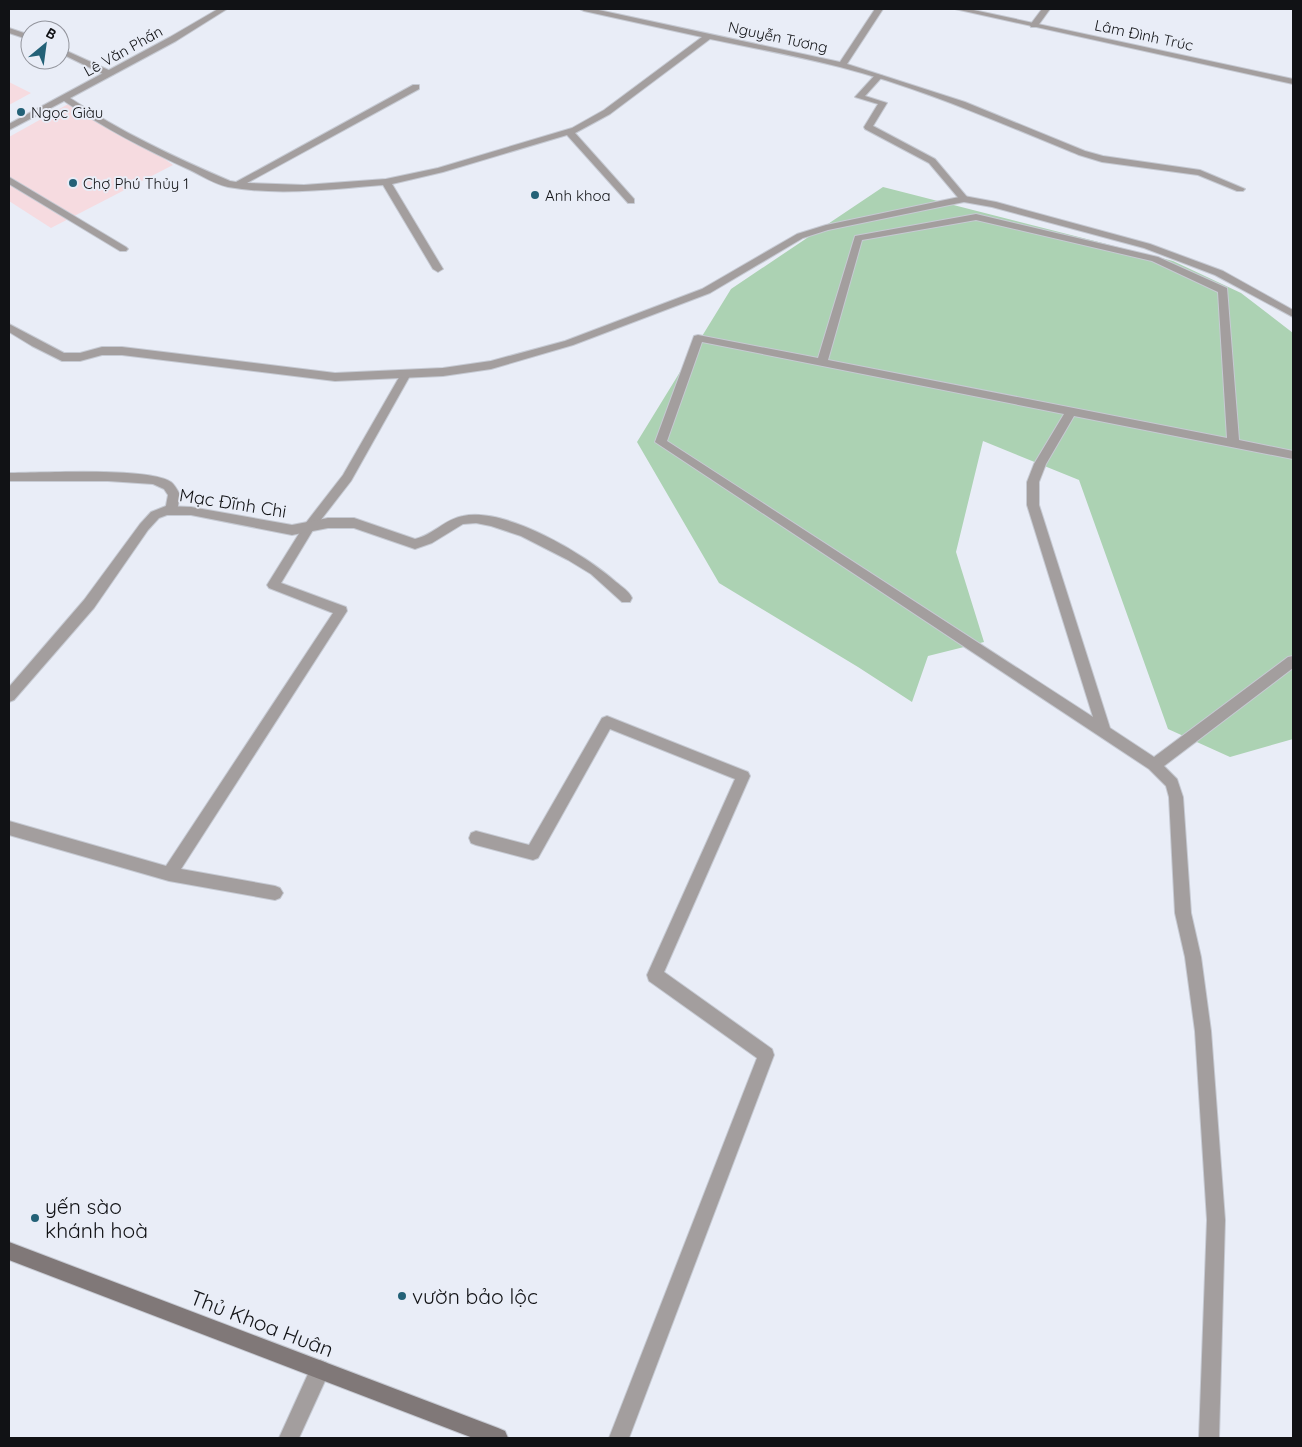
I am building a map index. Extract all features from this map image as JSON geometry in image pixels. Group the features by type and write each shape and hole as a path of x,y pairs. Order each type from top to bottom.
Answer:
{"main road":[{"name":"Thủ Khoa Huân","path":"9,1251 498,1438"}],"street":[{"name":"Lê Văn Phấn","path":"9,127 174,39 223,9"},
{"name":"Nguyễn Tương","path":"584,9 842,66 879,9"},
{"name":"Lâm Đình Trúc","path":"959,9 1293,82"},
{"path":"1034,25 1046,9"},
{"path":"66,98 96,118 150,149 212,178 237,185 304,188 386,182 440,170 569,132 592,123 708,36"},
{"path":"70,55 110,74"},
{"path":"842,66 879,76 962,104 1082,153 1102,159 1200,173 1240,189"},
{"path":"879,76 859,97 883,104 868,127 932,161 964,199"},
{"path":"237,185 416,87"},
{"path":"569,132 631,201"},
{"path":"9,180 123,249"},
{"path":"386,182 438,269"},
{"path":"9,327 62,357 80,356 102,351 122,351 335,377 443,372 491,365 568,344 706,291 800,236 826,228 964,199 994,204 1147,246 1219,273 1293,314"},
{"path":"822,362 858,238 976,217 1155,259 1223,290 1232,443"},
{"path":"1209,1438 1216,1220 1203,1031 1193,957 1184,913 1176,798 1172,784 1154,765 661,442 698,338 1293,455"},
{"path":"169,874 341,611 273,585 309,527 347,478 406,374"},
{"path":"1071,411 1040,464 1033,482 1033,505 1104,732"},
{"path":"9,477 108,476 154,480 168,486 174,495 171,511"},
{"name":"Mạc Đĩnh Chi","path":"9,696 89,604 144,527 155,515 171,511 191,511 292,530 340,522 354,523 416,544 422,543 448,525 463,520 472,518 490,521 518,529 578,559 626,598"},
{"path":"1154,765 1293,661"},
{"path":"476,838 533,853 607,722 743,776 655,975 766,1055 619,1438"},
{"path":"9,828 169,874 275,893"},
{"path":"289,1438 320,1370"}],"shaded area":[{"path":"9,82 31,93 9,105"},
{"name":"Chợ Phú Thủy 1","path":"70,103 148,147 173,165 51,228 9,201 9,137"}],"green space":[{"path":"883,187 1173,261 1241,293 1293,333 1293,739 1230,757 1168,729 1079,480 983,441 956,552 984,642 928,656 912,702 719,583 637,442 731,289"}],"place":[{"name":"Ngọc Giàu","path":"21,112"},
{"name":"Chợ Phú Thủy 1","path":"73,183"},
{"name":"Anh khoa","path":"535,195"},
{"name":"yến sào khánh hoà","path":"35,1218"},
{"name":"vườn bảo lộc","path":"402,1296"}]}
